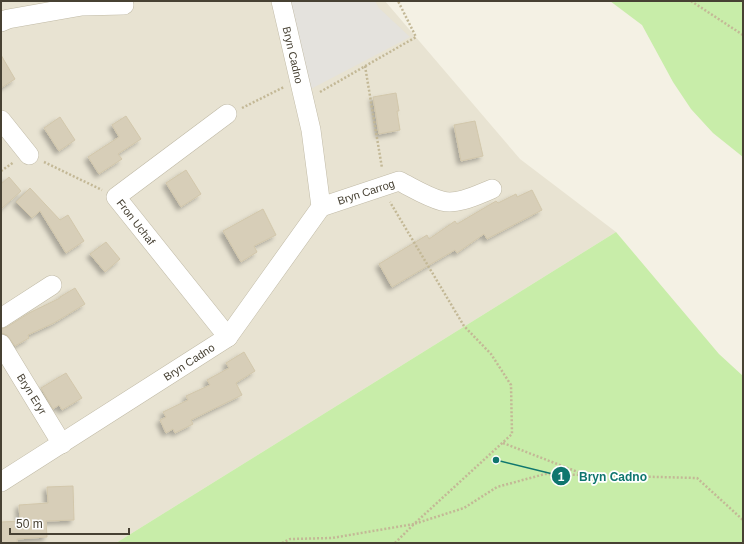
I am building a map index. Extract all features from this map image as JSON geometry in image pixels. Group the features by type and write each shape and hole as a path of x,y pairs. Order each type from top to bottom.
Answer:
{"street":[{"name":"Bryn Cadno","path":"1,482 228,337 321,207 311,130 298,80 281,1"},
{"path":"1,22 8,19 82,6 124,4"},
{"name":"Fron Uchaf","path":"227,114 116,197 228,337"},
{"path":"1,120 29,155"},
{"name":"Bryn Carrog","path":"321,207 399,181 442,201 454,202 474,197 492,189"},
{"path":"1,318 52,285"},
{"name":"Bryn Eryr","path":"1,344 62,444"}],"path":[{"path":"304,101 416,38 398,1"},
{"path":"691,1 743,35"},
{"path":"227,114 241,109 298,80"},
{"path":"29,155 116,197"},
{"path":"395,543 512,434 511,385 491,354 464,326"},
{"path":"503,443 586,475"},
{"path":"282,543 290,539 332,538 414,524 464,508 497,487 545,474 697,478 743,520"}],"shaded area":[{"path":"1,1 385,1 520,159 616,232 116,543 1,543"},
{"path":"290,1 375,1 379,8 410,37 309,90"}],"green space":[{"path":"610,1 743,1 743,157 713,133 691,109 673,82 642,25"},
{"path":"616,232 719,354 743,376 743,543 116,543"}],"building":[{"path":"1,55 15,79 1,88"},
{"path":"396,93 400,130 379,134 373,97"},
{"path":"126,116 141,139 118,154 122,159 99,174 88,157 119,137 112,125"},
{"path":"60,117 75,140 59,151 44,128"},
{"path":"475,121 483,156 461,161 454,125"},
{"path":"186,170 201,194 181,207 166,183"},
{"path":"9,177 21,191 1,209 1,184"},
{"path":"30,188 60,220 68,215 84,241 66,253 40,211 32,218 16,202"},
{"path":"532,190 542,210 487,239 484,234 457,253 455,250 392,287 379,264 427,235 429,239 455,221 457,224 496,201 498,203 516,194 517,197"},
{"path":"263,209 276,235 254,246 257,252 241,262 223,231"},
{"path":"106,242 120,259 105,272 90,254"},
{"path":"75,288 85,304 54,323 28,335 29,338 15,346 7,335 1,333 1,329 60,298"},
{"path":"244,352 255,371 236,383 242,395 191,420 193,424 175,433 173,429 166,433 160,420 166,417 163,412 188,400 186,396 210,385 207,380 229,368 226,363"},
{"path":"66,373 82,398 62,410 59,405 53,409 41,388"},
{"path":"73,486 74,520 46,521 47,537 17,539 17,543 1,543 1,522 20,521 19,505 48,503 47,487"}],"place":[{"name":"Bryn Cadno","path":"496,460"}]}
